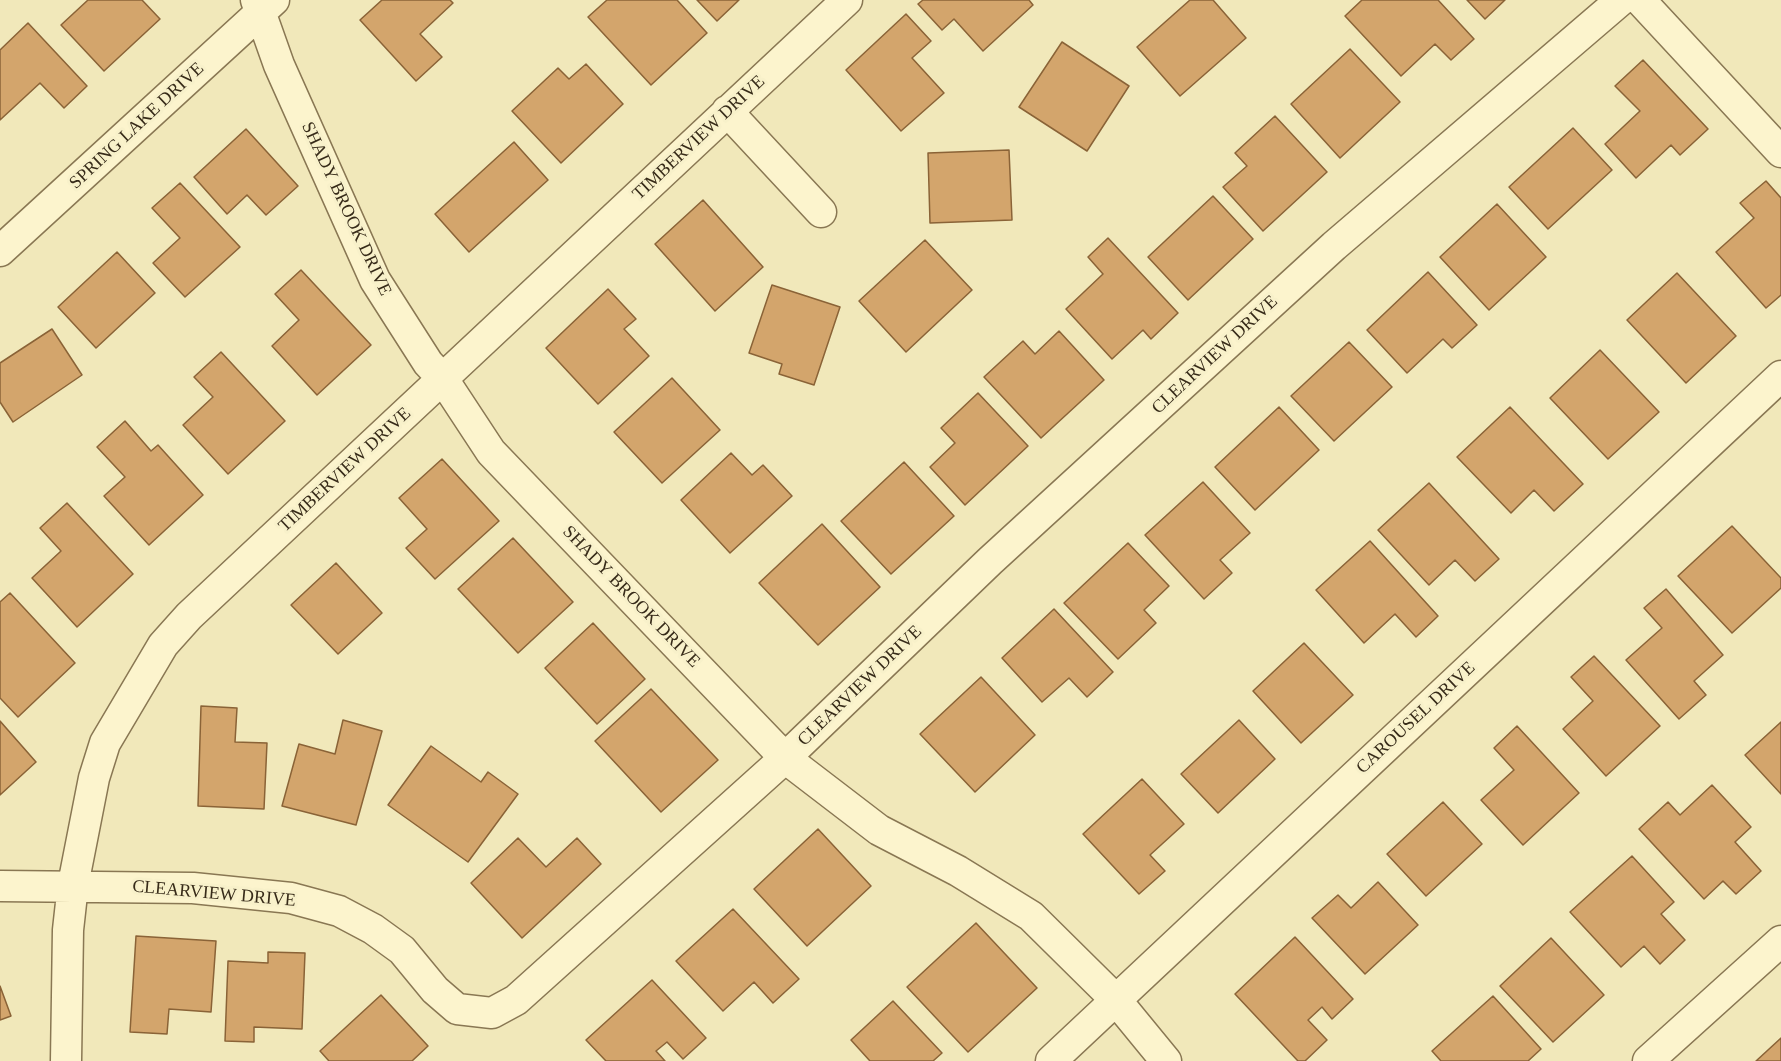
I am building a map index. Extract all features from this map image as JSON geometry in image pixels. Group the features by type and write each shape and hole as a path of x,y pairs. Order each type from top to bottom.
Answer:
{"street":[{"name":"TIMBERVIEW DRIVE","path":"66,1061 68,930 73,885 94,778 105,743 163,645 189,616 847,0"},
{"name":"CLEARVIEW DRIVE","path":"0,886 193,888 291,898 339,911 373,929 402,950 435,990 457,1010 492,1013 516,1000 785,758 990,561 1334,246 1621,0"},
{"path":"1640,0 1781,152"},
{"name":"SHADY BROOK DRIVE","path":"263,4 279,65 375,280 428,363 443,379 491,452 785,758 879,830 958,871 1030,915 1116,1000 1166,1061"},
{"name":"SPRING LAKE DRIVE","path":"0,251 263,4"},
{"path":"727,111 821,212"},
{"name":"CAROUSEL DRIVE","path":"1051,1061 1781,376"},
{"path":"1648,1061 1781,941"}],"building":[{"path":"88,0 142,0 160,19 104,71 61,25"},
{"path":"382,0 450,0 453,3 420,34 442,57 416,81 360,20"},
{"path":"607,0 677,0 707,33 651,85 588,17"},
{"path":"697,0 739,0 717,21"},
{"path":"923,0 1029,0 1033,5 983,51 954,19 942,30 918,4"},
{"path":"1190,0 1213,0 1246,38 1180,96 1137,47"},
{"path":"1362,0 1438,0 1474,39 1451,60 1435,44 1401,76 1345,16"},
{"path":"1467,0 1505,0 1485,19"},
{"path":"906,14 931,41 912,58 944,93 901,131 846,70"},
{"path":"28,23 87,86 64,108 40,83 0,120 0,50"},
{"path":"1062,42 1129,86 1087,151 1019,107"},
{"path":"1350,49 1400,102 1340,158 1291,104"},
{"path":"1643,60 1708,129 1680,155 1671,145 1636,178 1605,144 1640,111 1615,86"},
{"path":"586,64 623,104 561,163 512,111 558,68 569,79"},
{"path":"1275,116 1327,172 1263,231 1223,187 1247,166 1235,153"},
{"path":"1573,128 1612,170 1548,229 1509,187"},
{"path":"246,129 298,186 266,215 247,195 227,214 194,177"},
{"path":"514,142 548,180 469,252 435,214"},
{"path":"1009,150 1012,220 930,223 928,153"},
{"path":"1766,181 1781,198 1781,295 1766,308 1716,252 1754,218 1740,203"},
{"path":"180,183 240,247 185,297 153,263 180,238 152,208"},
{"path":"1213,196 1253,239 1188,300 1148,257"},
{"path":"703,200 763,267 715,311 655,244"},
{"path":"1497,204 1546,257 1489,310 1440,257"},
{"path":"1108,238 1178,313 1151,339 1143,330 1112,359 1066,309 1103,274 1088,257"},
{"path":"925,240 972,290 906,352 859,301"},
{"path":"117,252 155,293 96,348 58,307"},
{"path":"301,270 371,345 317,395 272,346 299,320 275,294"},
{"path":"1428,272 1477,325 1452,348 1443,339 1407,373 1367,330"},
{"path":"1677,273 1736,336 1686,383 1627,320"},
{"path":"772,285 840,307 814,385 779,374 782,364 749,353"},
{"path":"608,289 636,319 624,329 649,356 598,404 546,348"},
{"path":"52,329 82,375 13,422 0,402 0,363"},
{"path":"1059,331 1104,380 1041,438 984,377 1023,341 1035,354"},
{"path":"1349,342 1392,387 1334,441 1291,396"},
{"path":"1600,350 1659,412 1608,459 1550,398"},
{"path":"221,352 285,421 228,474 183,425 213,397 194,377"},
{"path":"672,378 720,430 662,483 614,432"},
{"path":"978,393 1028,446 965,505 930,467 955,443 941,428"},
{"path":"1279,407 1319,450 1255,510 1215,467"},
{"path":"1510,407 1583,484 1554,511 1534,490 1511,513 1457,457"},
{"path":"125,421 151,451 158,445 203,495 149,545 104,496 125,477 97,447"},
{"path":"731,453 752,475 763,465 792,496 730,553 681,500"},
{"path":"442,459 499,521 435,579 406,548 427,529 399,498"},
{"path":"904,462 954,516 891,574 841,521"},
{"path":"1203,482 1250,533 1220,560 1232,573 1204,599 1145,535"},
{"path":"1429,483 1499,559 1475,581 1455,560 1429,585 1378,530"},
{"path":"67,503 133,574 77,627 32,578 61,551 40,528"},
{"path":"822,524 880,587 818,645 759,583"},
{"path":"1732,526 1781,578 1781,588 1732,633 1678,576"},
{"path":"513,538 573,602 518,653 458,589"},
{"path":"1370,541 1438,616 1416,637 1395,614 1364,643 1316,590"},
{"path":"1128,543 1169,586 1144,610 1156,623 1118,659 1064,603"},
{"path":"336,563 382,613 338,654 291,605"},
{"path":"1666,589 1723,655 1694,681 1706,695 1679,719 1626,660 1662,628 1644,608"},
{"path":"10,593 75,663 18,717 0,698 0,602"},
{"path":"1054,609 1113,672 1087,697 1069,678 1042,702 1002,658"},
{"path":"593,623 645,679 597,724 545,668"},
{"path":"1304,643 1353,695 1301,743 1253,691"},
{"path":"1594,656 1660,726 1606,776 1563,729 1593,701 1571,677"},
{"path":"981,677 1035,735 975,792 920,734"},
{"path":"651,689 718,760 661,812 595,741"},
{"path":"201,706 237,708 235,742 267,743 264,809 198,806"},
{"path":"343,720 382,731 356,825 282,806 299,744 335,754"},
{"path":"1239,720 1275,759 1218,813 1181,774"},
{"path":"0,721 36,762 0,795"},
{"path":"1781,722 1781,794 1745,755"},
{"path":"1517,726 1579,793 1523,845 1481,800 1514,770 1494,748"},
{"path":"431,746 481,782 488,772 518,794 468,862 388,805"},
{"path":"1142,779 1184,824 1150,855 1165,871 1139,894 1083,834"},
{"path":"1712,785 1751,827 1735,842 1761,871 1736,894 1723,881 1704,899 1639,829 1668,802 1680,815"},
{"path":"1443,802 1482,844 1426,896 1387,854"},
{"path":"818,829 871,886 807,946 754,889"},
{"path":"518,838 546,867 577,838 601,864 522,938 471,883"},
{"path":"1632,856 1674,902 1661,914 1685,940 1660,964 1644,946 1621,967 1570,912"},
{"path":"1378,882 1418,925 1365,974 1312,918 1338,895 1351,908"},
{"path":"733,909 799,979 773,1003 754,982 723,1011 676,961"},
{"path":"976,923 1037,988 968,1052 907,987"},
{"path":"136,936 216,941 211,1012 169,1009 167,1034 130,1032"},
{"path":"1295,937 1353,999 1332,1019 1322,1007 1308,1020 1327,1040 1305,1061 1298,1061 1235,994"},
{"path":"1551,938 1604,995 1553,1042 1500,986"},
{"path":"268,952 305,953 302,1029 254,1027 254,1042 225,1041 228,961 268,963"},
{"path":"652,980 706,1038 683,1059 667,1042 656,1051 665,1061 606,1061 586,1040"},
{"path":"0,986 11,1016 0,1020"},
{"path":"381,995 428,1046 412,1061 329,1061 320,1051"},
{"path":"1493,996 1541,1049 1528,1061 1441,1061 1432,1051"},
{"path":"893,1001 942,1053 933,1061 870,1061 851,1040"},
{"path":"1781,1038 1781,1061 1756,1061"}]}
